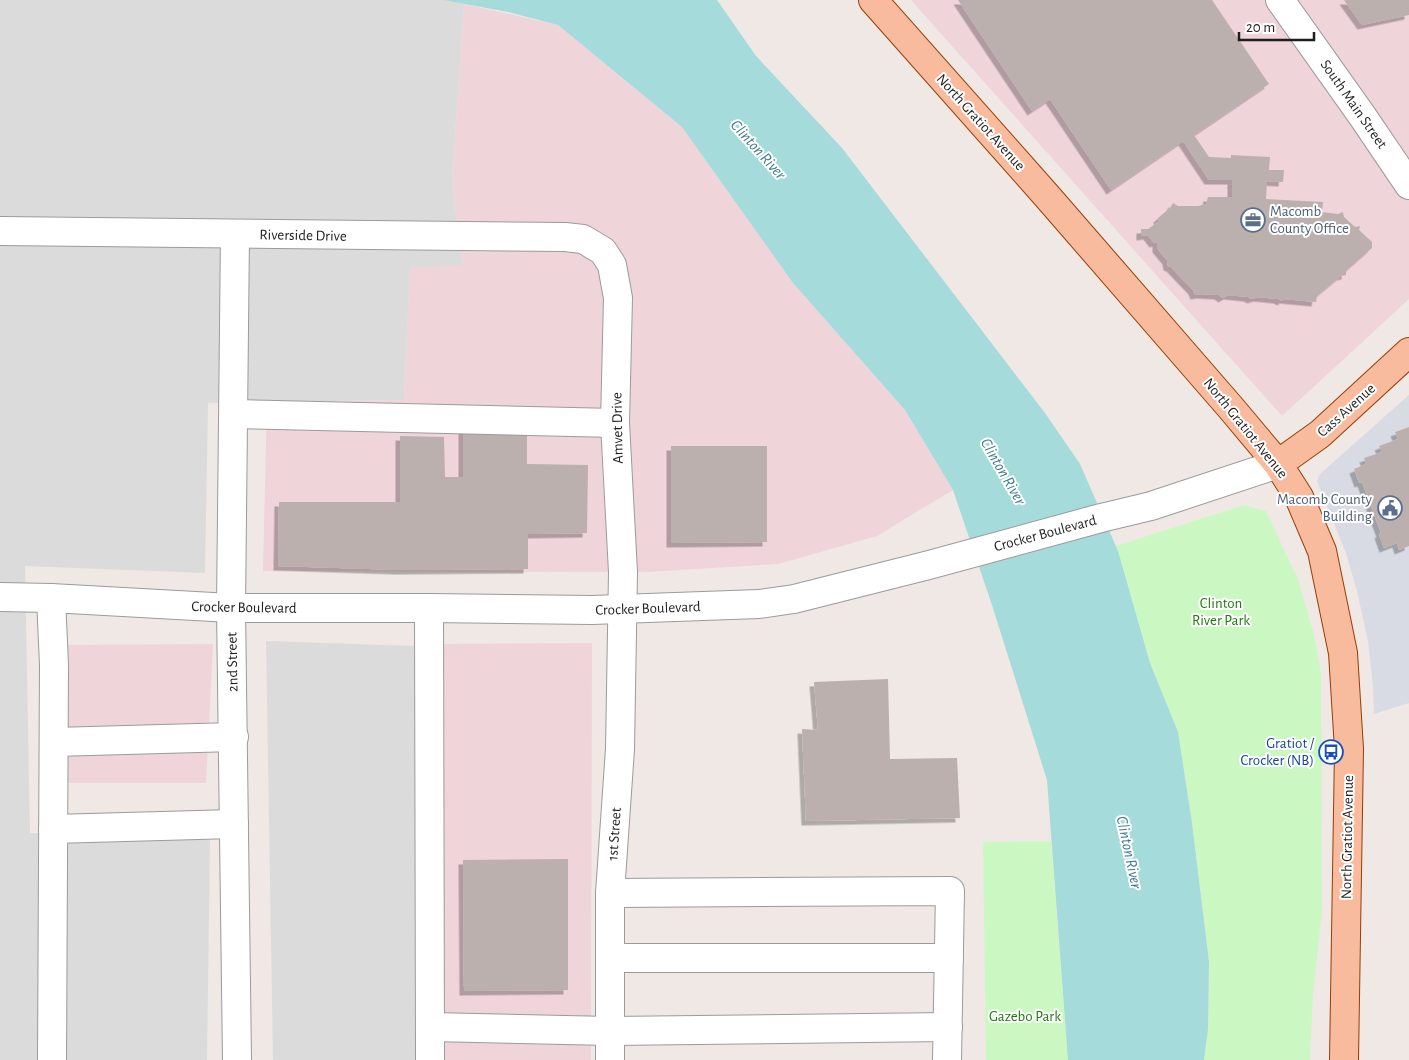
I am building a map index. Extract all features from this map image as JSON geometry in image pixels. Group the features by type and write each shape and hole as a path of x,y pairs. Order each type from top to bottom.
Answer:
{"main road":[{"name":"North Gratiot Avenue","path":"873,0 1053,202 1231,408 1278,464 1299,497 1322,551 1343,654 1349,749 1344,1060"},
{"name":"Cass Avenue","path":"1278,464 1320,434 1409,352"}],"street":[{"name":"South Main Street","path":"1280,0 1409,185"},
{"name":"Riverside Drive","path":"0,231 565,237 583,239 603,251"},
{"name":"2nd Street","path":"235,234 231,608 237,1060"},
{"name":"Amvet Drive","path":"603,251 612,265 618,298 615,423 623,572 622,608"},
{"path":"234,414 615,423"},
{"name":"Crocker Boulevard","path":"0,597 231,608 592,610 759,604 794,599 1151,506 1278,464"},
{"path":"51,598 54,665 52,1060"},
{"path":"429,608 430,1060"},
{"name":"1st Street","path":"610,1060 610,893 620,749 622,608"},
{"path":"54,742 234,737"},
{"path":"53,829 234,824"},
{"path":"610,893 950,891 947,1060"},
{"path":"610,958 949,958"},
{"path":"430,1028 610,1031 948,1027"}],"shaded area":[{"path":"0,0 443,0 464,4 452,181 463,266 410,268 404,400 208,403 205,573 25,566 30,833 210,840 207,1060 0,1060"},
{"path":"911,0 1409,0 1409,299 1282,416"},
{"path":"464,4 558,25 682,127 793,283 905,410 953,490 877,536 778,564 647,572 263,571 267,403 404,400 410,267 463,265 452,181"},
{"path":"1409,395 1409,427 1395,432 1398,439 1380,447 1382,452 1364,458 1366,464 1354,469 1359,483 1362,482 1381,533 1379,534 1384,548 1397,543 1399,550 1409,546 1409,703 1374,714 1368,641 1357,591 1346,553 1317,481 1320,474"},
{"path":"266,641 418,646 443,644 442,1060 273,1060"},
{"path":"592,643 591,1060 442,1060 443,644"},
{"path":"213,644 206,783 68,783 65,645"}],"green space":[{"name":"Clinton River Park","path":"1244,505 1266,511 1299,582 1314,635 1321,673 1322,912 1313,992 1310,1060 1204,1060 1208,1029 1209,962 1192,823 1178,732 1150,663 1116,546"},
{"name":"Gazebo Park","path":"1051,841 1068,1060 986,1060 983,842"}],"water":[{"name":"Clinton River","path":"443,0 717,0 756,56 842,148 1045,413 1080,464 1118,551 1150,663 1178,732 1192,823 1209,962 1208,1029 1204,1060 1068,1060 1047,780 992,605 953,490 905,410 793,283 682,127 558,25 508,12"}],"building":[{"path":"958,0 1212,0 1269,84 1194,135 1209,157 1231,158 1231,155 1270,157 1269,170 1284,170 1283,182 1267,181 1266,199 1323,202 1322,212 1338,214 1343,212 1344,217 1355,227 1360,226 1359,230 1372,242 1372,248 1346,271 1346,275 1341,276 1317,296 1316,302 1284,299 1282,301 1258,297 1252,299 1228,295 1223,298 1219,295 1195,295 1193,290 1168,266 1167,260 1157,248 1157,242 1154,243 1148,235 1141,236 1141,229 1148,229 1158,222 1158,218 1173,203 1178,206 1198,206 1206,204 1208,197 1232,197 1232,180 1209,180 1183,141 1111,190 1050,99 1032,111"},
{"path":"1344,0 1409,0 1409,15 1362,25"},
{"path":"463,427 527,427 527,464 588,465 587,533 528,534 528,569 400,570 278,566 279,502 400,502 400,436 444,437 445,477 463,477"},
{"name":"Macomb County Building","path":"1409,427 1409,546 1399,550 1397,543 1384,548 1379,534 1381,533 1362,482 1359,483 1354,469 1366,464 1364,458 1382,452 1379,446 1398,439 1395,432"},
{"path":"671,446 767,446 767,542 671,543"},
{"path":"888,679 890,759 957,758 960,818 806,821 802,729 818,730 814,682"},
{"path":"568,859 568,990 464,991 463,860"}],"place":[{"name":"Macomb County Office","path":"1253,220"},
{"name":"Macomb County Building","path":"1390,508"},
{"name":"Gratiot / Crocker (NB)","path":"1331,752"}]}
